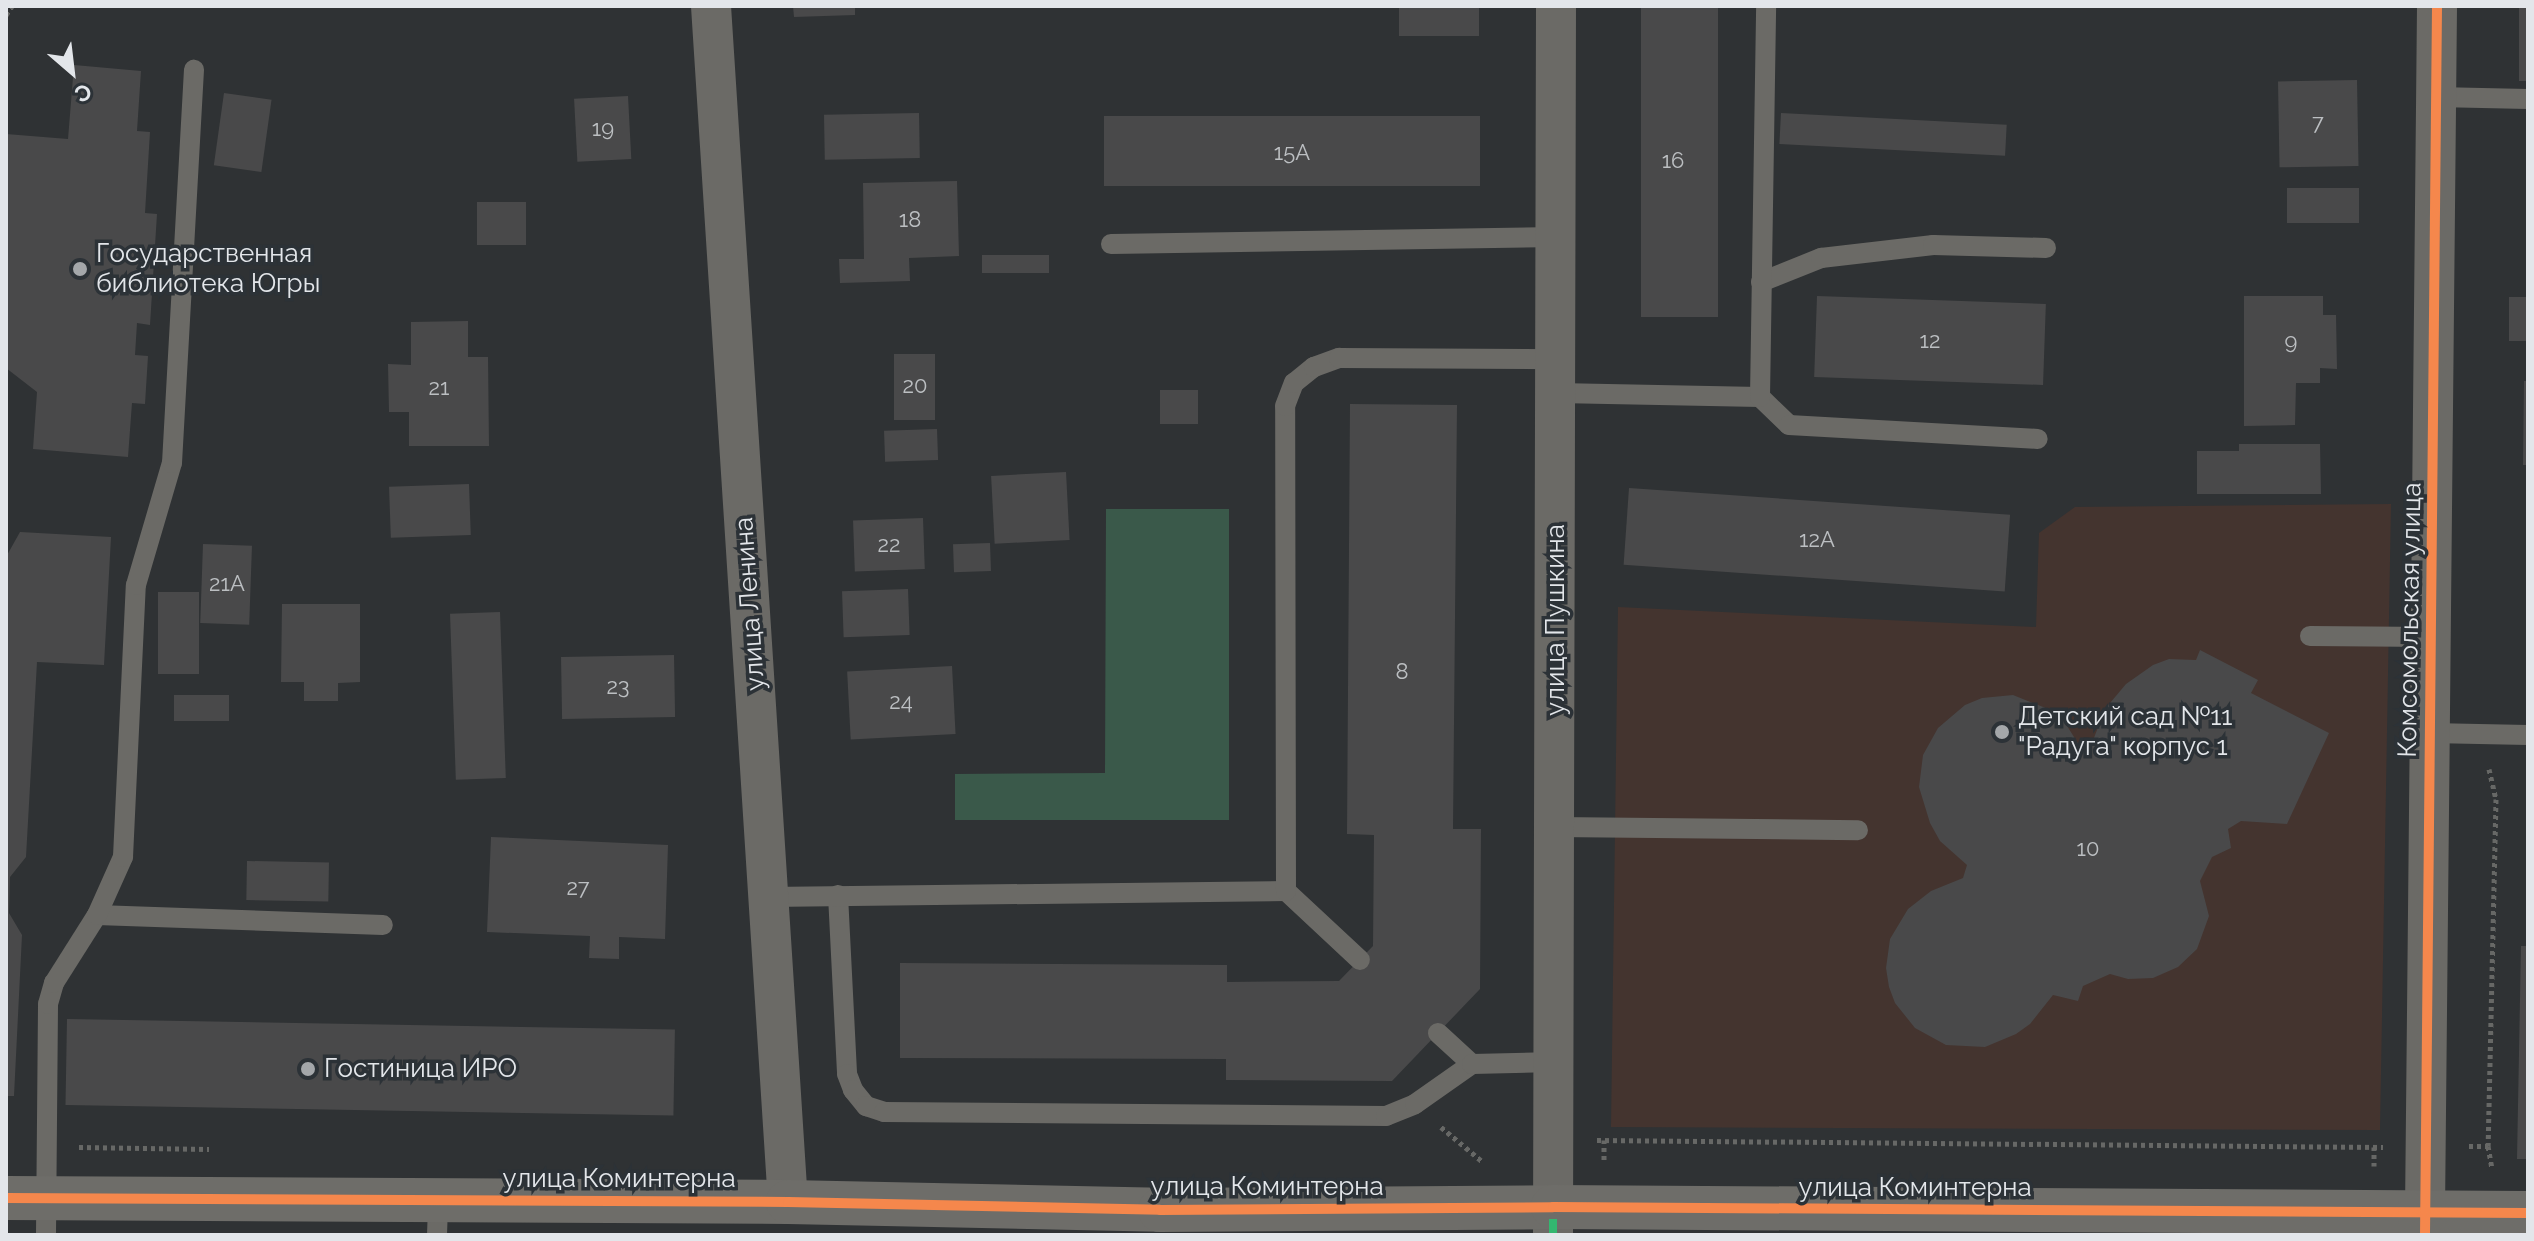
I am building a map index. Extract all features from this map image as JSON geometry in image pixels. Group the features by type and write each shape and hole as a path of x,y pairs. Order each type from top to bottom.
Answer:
{"street":[{"name":"улица Ленина","path":"711,6 788,1202"},
{"name":"улица Пушкина","path":"1553,1221 1558,376 1556,6"},
{"name":"Комсомольская улица","path":"2425,1224 2437,6"},
{"name":"улица Коминтерна","path":"32,1210 438,1218 788,1202 1160,1223 2425,1224 2528,1213"}],"lane":[{"path":"1760,397 1766,6"},
{"path":"32,1210 48,1004 54,983 97,915 123,857 136,585 172,463 194,70"},
{"path":"2436,97 2528,99"},
{"path":"1111,244 1558,237"},
{"path":"1761,282 1821,258 1919,246 2046,248"},
{"path":"1286,891 1285,406 1294,383 1314,367 1339,358 1558,376 1760,397 1789,425 2038,439"},
{"path":"2310,636 2431,637"},
{"path":"2430,733 2528,735"},
{"path":"1555,827 1858,830"},
{"path":"768,897 1286,891 1360,960"},
{"path":"838,895 847,1074 853,1090 866,1106 884,1112 1386,1116 1415,1104 1472,1064 1554,1062"},
{"path":"97,915 383,925"},
{"path":"1438,1033 1472,1064"}],"path":[{"path":"6,15 12,6"},
{"path":"1591,1153 1591,1140 2488,1146"}],"shaded area":[{"name":"Детский сад №11 \"Радуга\" корпус 1","path":"2391,504 2380,1130 1611,1127 1618,607 2036,627 2039,533 2075,507"}],"green space":[{"path":"1106,509 1229,509 1229,820 955,820 955,774 1105,773"}],"building":[{"path":"793,6 855,6 855,15 794,17"},
{"path":"1399,6 1479,6 1479,36 1399,36"},
{"path":"1641,6 1718,6 1718,317 1641,317"},
{"path":"2519,6 2528,6 2528,81 2519,81"},
{"name":"Государственная библиотека Югры","path":"74,65 141,71 137,131 150,132 145,213 157,214 150,325 137,323 135,355 148,356 145,404 132,403 128,457 33,449 37,392 6,368 6,134 68,139"},
{"path":"2357,80 2359,166 2280,167 2278,81"},
{"path":"224,93 272,100 261,172 214,165"},
{"path":"628,96 631,159 577,162 574,99"},
{"path":"919,113 920,158 825,160 824,115"},
{"path":"1781,113 2007,125 2005,156 1779,144"},
{"path":"1104,116 1480,116 1480,186 1104,186"},
{"path":"957,181 959,256 909,258 910,281 840,283 839,259 864,259 863,183"},
{"path":"2287,188 2359,188 2359,223 2287,223"},
{"path":"477,202 526,202 526,245 477,245"},
{"path":"982,255 1049,255 1049,273 982,273"},
{"path":"1817,296 2046,304 2043,385 1814,377"},
{"path":"2244,296 2323,296 2323,315 2336,315 2337,369 2320,368 2320,383 2296,383 2295,425 2244,426"},
{"path":"2509,297 2528,297 2528,341 2509,341"},
{"path":"468,321 468,357 488,357 489,446 409,446 409,412 389,412 388,364 411,365 411,322"},
{"path":"894,354 935,354 935,420 894,420"},
{"path":"2524,381 2528,381 2528,465 2523,465"},
{"path":"1160,390 1198,390 1198,424 1160,424"},
{"path":"1350,404 1457,405 1453,829 1481,829 1480,989 1392,1081 1226,1080 1226,1059 900,1058 900,963 1227,965 1227,982 1339,981 1373,946 1374,835 1347,834"},
{"path":"937,429 938,460 885,462 884,431"},
{"path":"2239,444 2320,444 2321,494 2197,494 2197,451 2239,451"},
{"path":"1066,472 1070,540 995,544 991,476"},
{"path":"469,484 471,535 391,538 389,487"},
{"path":"1629,488 2010,515 2005,591 1624,565"},
{"path":"923,518 925,569 855,571 853,520"},
{"path":"20,532 111,537 104,665 37,662 26,857 10,877 9,913 22,935 14,1096 6,1096 6,557"},
{"path":"990,543 991,571 954,572 953,544"},
{"path":"203,544 252,546 249,625 200,623"},
{"path":"908,589 910,635 844,637 842,591"},
{"path":"158,592 199,592 199,674 158,674"},
{"path":"282,604 360,604 360,682 338,683 338,701 304,701 304,682 281,682"},
{"path":"500,612 506,778 456,780 450,614"},
{"path":"2200,650 2258,680 2251,693 2329,733 2287,824 2241,821 2228,829 2231,848 2212,857 2200,881 2209,916 2197,949 2178,967 2153,978 2128,979 2110,974 2083,986 2078,1001 2053,995 2030,1024 2016,1034 1985,1047 1946,1045 1915,1028 1895,1003 1889,987 1886,968 1890,939 1908,909 1931,891 1963,878 1967,865 1940,841 1930,823 1919,787 1923,755 1938,728 1965,705 1982,698 2013,695 2053,711 2064,721 2079,745 2092,743 2105,709 2126,684 2153,665 2169,659 2196,660"},
{"path":"674,655 675,717 562,719 561,657"},
{"path":"952,666 956,734 851,739 847,671"},
{"path":"174,695 229,695 229,721 174,721"},
{"path":"491,837 668,845 665,939 619,937 619,959 589,958 590,936 487,932"},
{"path":"247,861 329,862 328,901 246,900"},
{"path":"2521,946 2528,946 2528,1159 2517,1159"},
{"path":"67,1019 675,1030 673,1116 65,1105"}],"marked path":[{"path":"1553,1207 1553,1235"}],"cycle path":[{"path":"2425,1235 2437,6"},
{"path":"6,1198 788,1202 1160,1210 1553,1207 2528,1213"}],"place":[{"name":"Государственная библиотека Югры","path":"80,269"},
{"name":"Детский сад №11 \"Радуга\" корпус 1","path":"2002,732"},
{"name":"Гостиница ИРО","path":"308,1069"}]}
